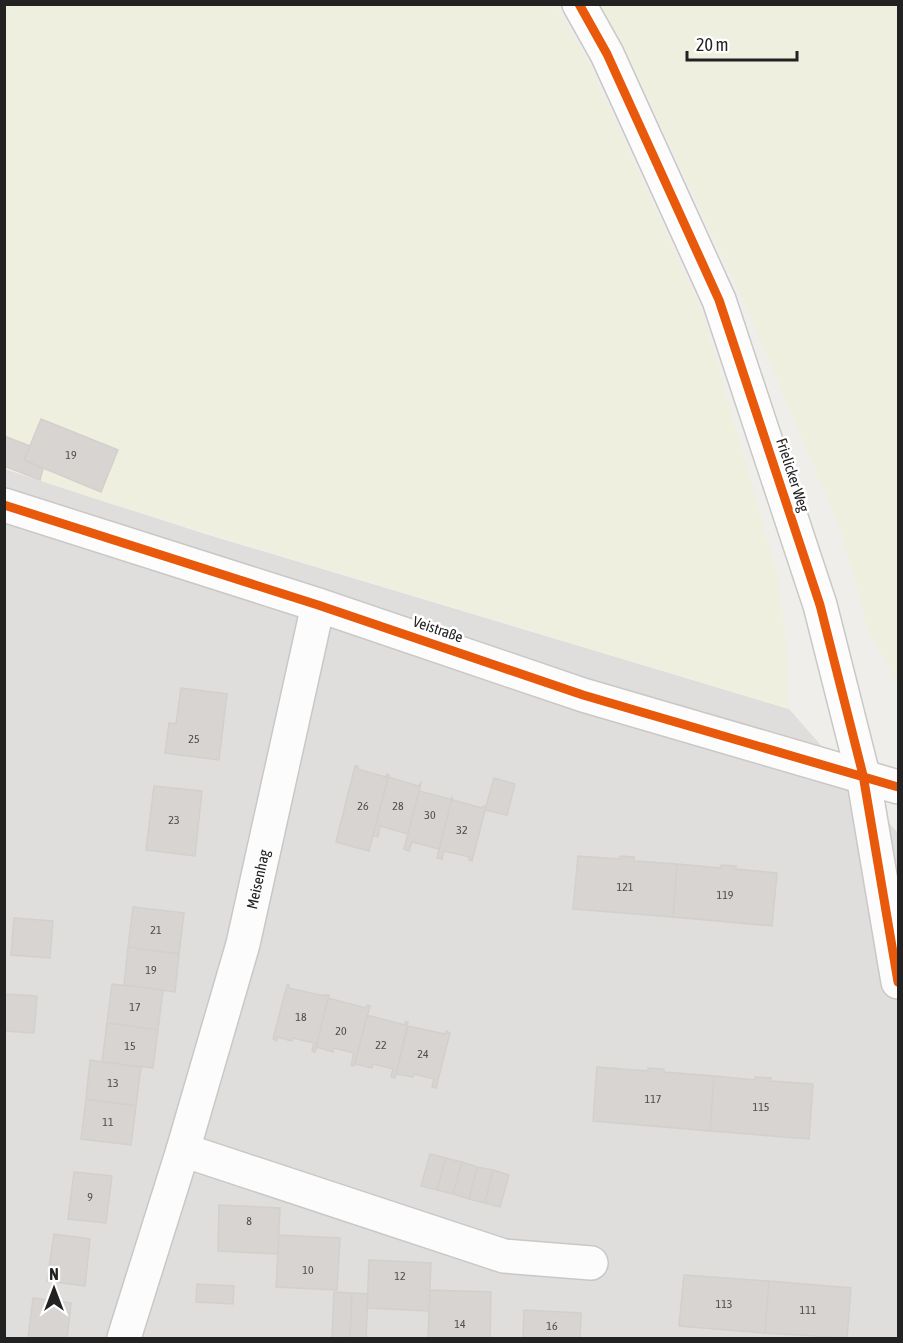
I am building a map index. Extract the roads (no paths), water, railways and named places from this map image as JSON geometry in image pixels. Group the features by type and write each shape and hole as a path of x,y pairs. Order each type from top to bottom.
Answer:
{"street":[{"name":"Frielicker Weg","path":"579,4 607,54 719,300 820,605 863,775 898,982"},
{"name":"Veistraße","path":"4,505 318,604 584,694 898,787"},
{"name":"Meisenhag","path":"124,1338 183,1150 243,944 318,604"},
{"path":"183,1150 504,1256 591,1263"}]}
